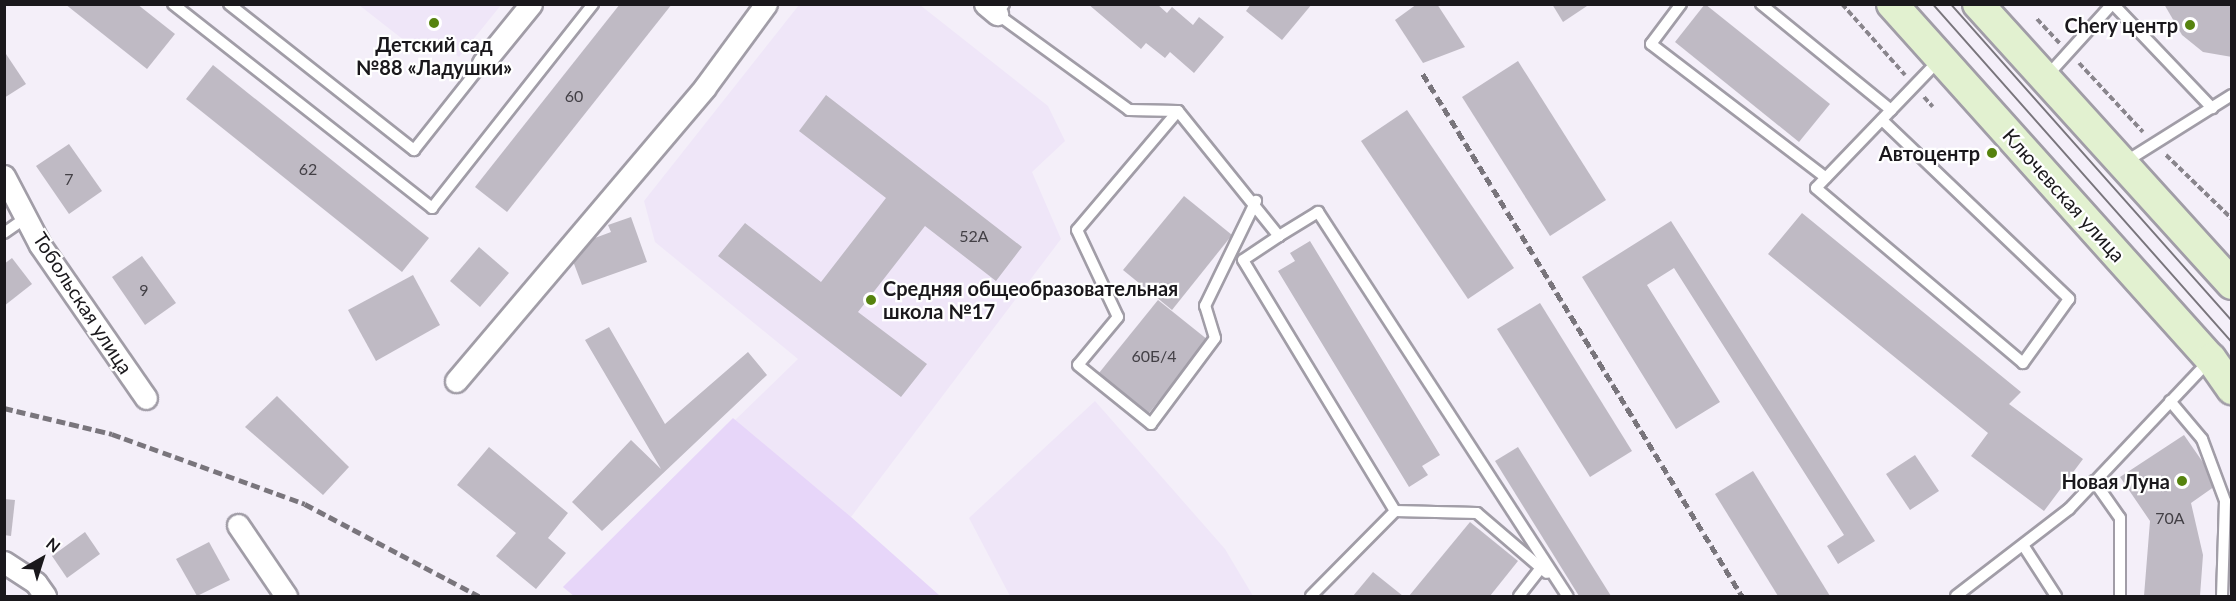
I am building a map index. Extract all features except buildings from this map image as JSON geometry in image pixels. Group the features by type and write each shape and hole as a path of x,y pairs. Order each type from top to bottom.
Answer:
{"main road":[{"name":"Ключевская улица","path":"1892,4 2211,359 2232,389"},
{"path":"1978,4 2232,284"}],"street":[{"path":"483,63 531,4"},
{"path":"456,381 705,87 766,4"},
{"name":"Тобольская улица","path":"4,176 28,216 40,245 146,398"},
{"path":"238,525 286,597"},
{"path":"4,562 36,584 45,597"}],"lane":[{"path":"172,4 432,208 592,4"},
{"path":"229,4 414,150 483,63"},
{"path":"1681,4 1651,44 1826,178"},
{"path":"1761,4 1892,110"},
{"path":"2045,78 2113,5 2212,108"},
{"path":"995,8 1129,110 1178,111 1256,201 1279,236"},
{"path":"1882,120 2069,299 2023,363 1816,188 1941,59"},
{"path":"2123,164 2232,95"},
{"path":"1178,111 1077,230 1118,316 1078,365 1150,424 1215,338 1205,306 1256,201"},
{"path":"1395,511 1243,260 1318,212 1567,597"},
{"path":"4,232 28,216"},
{"path":"1956,597 2023,545 2094,481 2211,359"},
{"path":"2170,401 2202,440 2225,501 2222,597"},
{"path":"2094,481 2120,518 2120,597"},
{"path":"1311,597 1395,511 1477,513 1556,580"},
{"path":"2023,545 2055,597"},
{"path":"1519,597 1541,568"}],"path":[{"path":"1842,4 1933,107"},
{"path":"2037,20 2154,144 2232,219"}],"shaded area":[{"name":"Детский сад №88 «Ладушки»","path":"359,5 501,5 459,57 443,43 405,41"},
{"name":"Средняя общеобразовательная школа №17","path":"799,5 920,5 1048,106 1065,141 1032,172 1061,239 851,517 940,596 574,596 563,587 798,359 655,242 644,201"},
{"path":"1095,401 1225,549 1253,596 1010,596 969,518"},
{"path":"733,418 851,517 940,596 574,596 563,587"}],"tram line":[{"path":"1933,4 2232,342"},
{"path":"1951,4 2232,321"}],"railway":[{"path":"1423,74 1742,596"},
{"path":"4,408 112,434 305,504 479,596"}],"place":[{"name":"Детский сад №88 «Ладушки»","path":"434,23"},
{"name":"Chery центр","path":"2190,25"},
{"name":"Автоцентр","path":"1992,153"},
{"name":"Средняя общеобразовательная школа №17","path":"871,300"},
{"name":"Новая Луна","path":"2182,481"}]}
